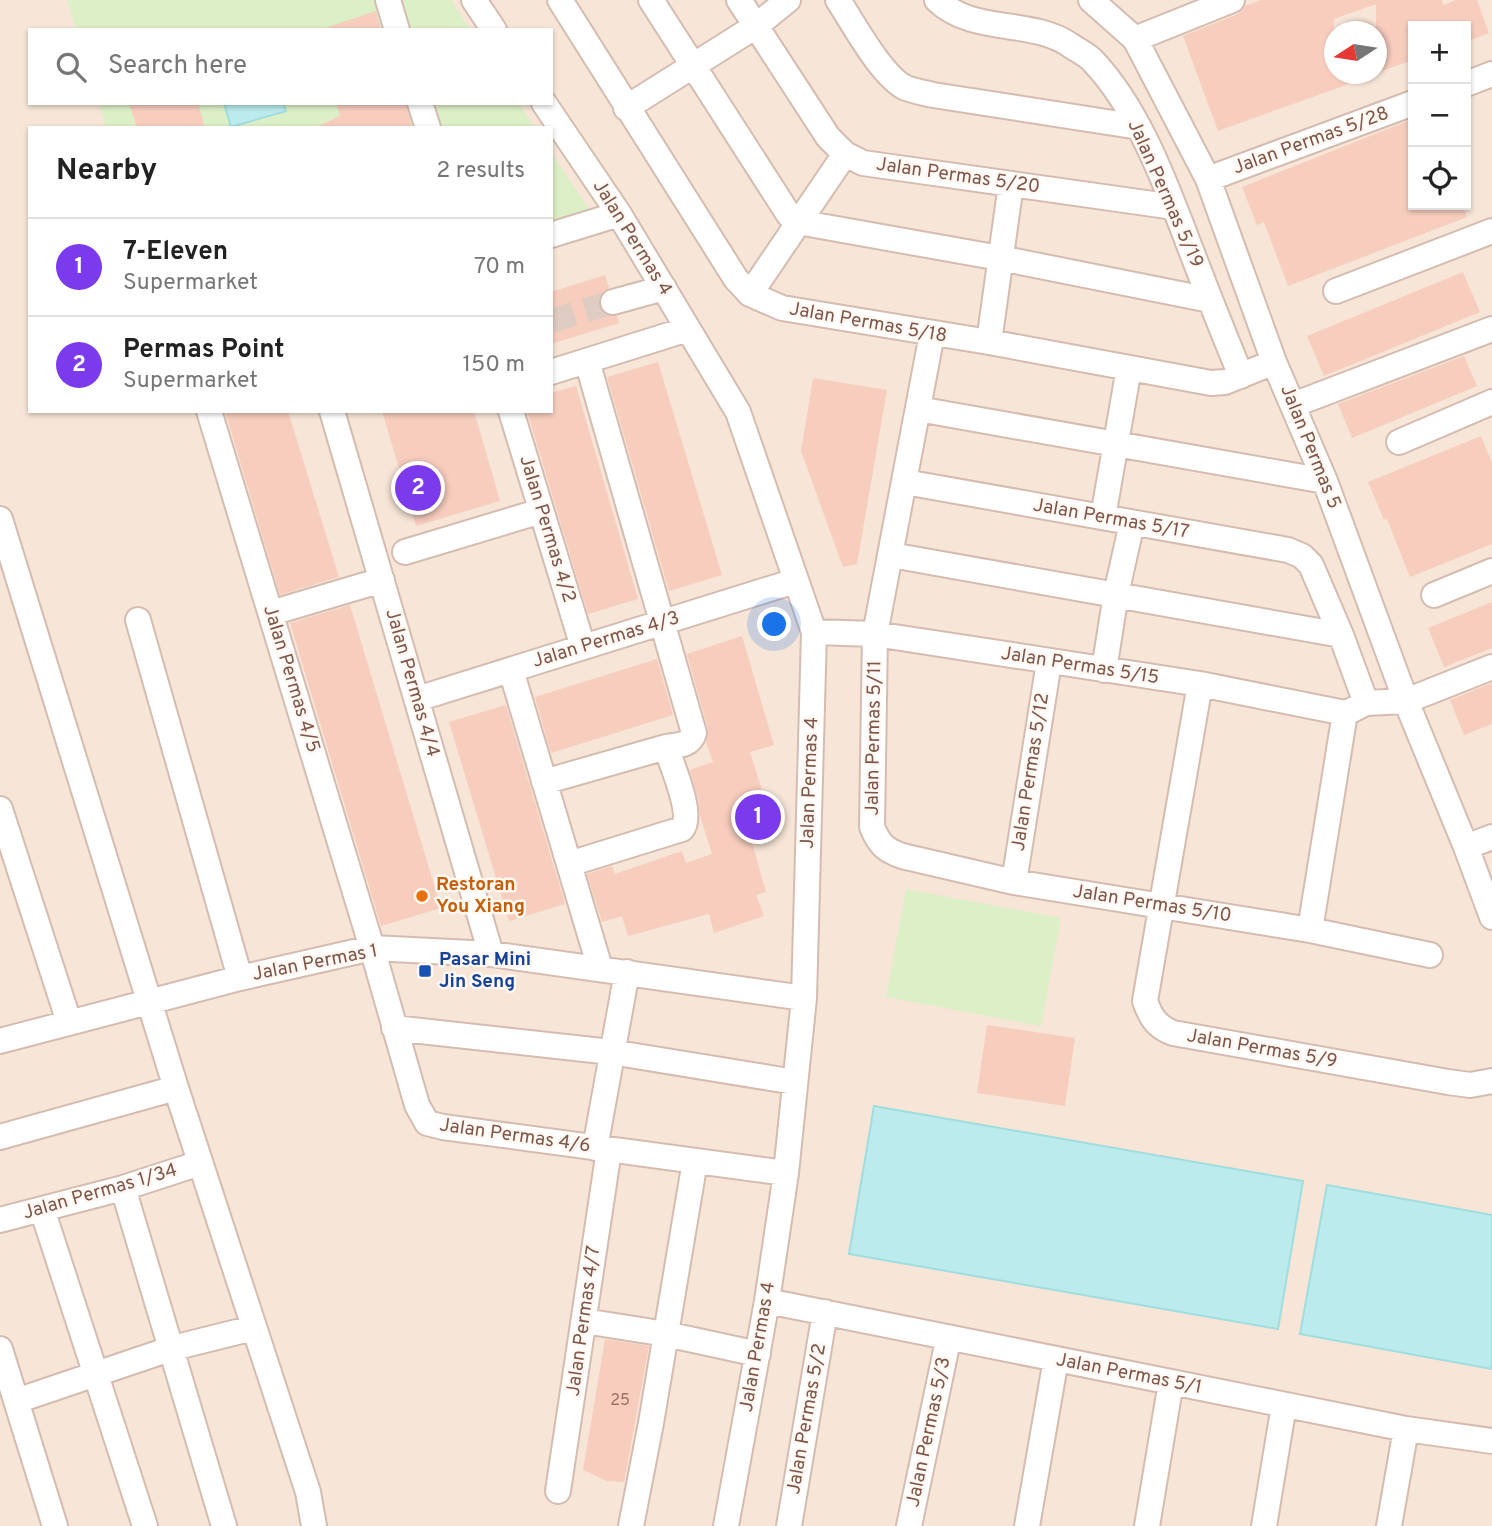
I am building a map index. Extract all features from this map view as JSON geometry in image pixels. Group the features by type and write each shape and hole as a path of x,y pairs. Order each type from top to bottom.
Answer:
{"street":[{"path":"388,0 396,28"},
{"path":"474,0 494,28"},
{"name":"Jalan Permas 5/18","path":"560,0 736,279 750,294 782,309 989,342 1210,383 1225,382 1241,376"},
{"path":"651,0 789,215 809,224 1000,258 1210,300"},
{"path":"739,0 828,137 845,154 750,294"},
{"path":"626,107 756,26 788,0"},
{"path":"838,0 873,54 895,80 907,88 933,95 1139,127"},
{"name":"Jalan Permas 5/19","path":"937,0 953,13 969,20 1033,31 1061,39 1091,59 1139,127 1241,376"},
{"name":"Jalan Permas 5","path":"1091,0 1135,39 1209,179 1274,362 1325,481 1406,701 1492,916"},
{"path":"1135,39 1232,0"},
{"path":"1471,82 1492,74"},
{"path":"421,105 427,126"},
{"name":"Jalan Permas 4","path":"545,105 619,214 738,412 814,632 804,998 786,1173 758,1354 726,1526"},
{"name":"Jalan Permas 5/28","path":"1209,179 1408,105"},
{"name":"Jalan Permas 5/20","path":"845,154 863,163 1174,207"},
{"path":"989,342 1011,184"},
{"path":"553,234 619,214"},
{"path":"1336,291 1492,231"},
{"path":"613,302 664,288"},
{"path":"553,371 688,329"},
{"path":"1293,405 1492,329"},
{"name":"Jalan Permas 5/11","path":"878,842 872,827 876,634 932,334"},
{"path":"544,782 685,744 694,733 587,360"},
{"path":"1241,376 1274,362"},
{"path":"1103,517 1129,368"},
{"path":"1399,442 1492,402"},
{"path":"918,410 1325,481"},
{"name":"Jalan Permas 4/5","path":"210,413 372,948"},
{"name":"Jalan Permas 4/4","path":"333,413 491,954"},
{"name":"Jalan Permas 4/2","path":"512,413 583,647"},
{"name":"Jalan Permas 5/17","path":"905,482 1288,550 1302,556 1311,565 1341,635"},
{"path":"405,552 541,511"},
{"path":"0,519 176,1088 308,1492 314,1526"},
{"path":"1104,670 1116,594 1132,523"},
{"path":"891,555 1341,635 1355,708 1310,930"},
{"path":"1434,595 1492,571"},
{"path":"271,612 382,580"},
{"name":"Jalan Permas 4/3","path":"417,699 795,581"},
{"path":"138,620 240,978"},
{"name":"Jalan Permas 5/15","path":"814,632 876,634 1355,708 1406,701 1492,667"},
{"name":"Jalan Permas 5/12","path":"1014,882 1049,662"},
{"path":"511,670 544,782 561,816 569,864 600,968"},
{"path":"1161,905 1200,684"},
{"path":"569,864 685,826 687,813 666,747"},
{"path":"0,809 6,853 69,1022"},
{"path":"1466,847 1492,837"},
{"name":"Jalan Permas 5/10","path":"878,842 888,851 902,856 1014,882 1310,930 1430,955"},
{"name":"Jalan Permas 5/9","path":"1161,905 1145,1001 1151,1017 1159,1027 1173,1033 1448,1082 1470,1085 1492,1081"},
{"name":"Jalan Permas 1","path":"0,1041 240,978 372,948 491,954 804,998"},
{"name":"Jalan Permas 4/6","path":"372,948 417,1105 427,1123 786,1173"},
{"name":"Jalan Permas 4/7","path":"558,1491 584,1321 611,1052 627,972"},
{"path":"394,1028 611,1052 795,1082"},
{"path":"0,1137 176,1088"},
{"path":"631,1526 695,1161"},
{"name":"Jalan Permas 1/34","path":"0,1220 123,1188 200,1163"},
{"path":"123,1188 224,1526"},
{"path":"42,1209 145,1526"},
{"name":"Jalan Permas 5/1","path":"767,1301 1406,1429 1492,1441"},
{"name":"Jalan Permas 5/2","path":"789,1526 825,1312"},
{"path":"584,1321 666,1334 758,1354"},
{"path":"13,1419 95,1374 173,1349 253,1328"},
{"name":"Jalan Permas 5/3","path":"909,1526 946,1350 951,1338"},
{"path":"0,1349 13,1419 55,1526"},
{"path":"1027,1526 1056,1359"},
{"path":"1147,1526 1171,1382"},
{"path":"1264,1526 1284,1405"},
{"path":"1389,1526 1406,1429"}],"shaded area":[{"path":"0,0 1492,0 1492,1526 0,1526"}],"green space":[{"path":"67,0 451,0 469,28 75,28"},
{"path":"100,105 520,105 534,126 105,126"},
{"path":"553,155 591,212 553,223"},
{"path":"906,889 1061,918 1041,1026 886,997"}],"water":[{"path":"225,105 284,105 286,111 234,126 231,126"},
{"path":"874,1106 1303,1181 1278,1329 849,1254"},
{"path":"1327,1185 1492,1215 1492,1369 1300,1334"}],"building":[{"path":"1261,0 1442,0 1443,5 1456,0 1477,0 1489,33 1471,40 1471,21 1408,21 1408,62 1387,69 1387,21 1376,21 1376,4 1334,21 1324,21 1324,84 1349,84 1218,131 1183,36 1238,14 1245,6"},
{"path":"376,11 380,28 328,28"},
{"path":"130,105 199,105 204,126 136,126"},
{"path":"337,105 406,105 412,126 318,126 340,116"},
{"path":"1408,121 1408,210 1464,210 1467,217 1288,286 1264,222 1257,225 1242,187"},
{"path":"1463,272 1480,312 1324,376 1307,336"},
{"path":"605,275 609,288 599,298 599,307 609,316 617,316 619,323 553,343 553,291"},
{"path":"1464,356 1477,386 1352,438 1338,404"},
{"path":"658,362 722,575 669,591 607,377"},
{"path":"813,378 887,390 857,564 843,567 801,451"},
{"path":"576,386 638,599 588,614 528,413 553,413 553,392"},
{"path":"226,413 289,413 339,577 280,595"},
{"path":"383,413 475,413 500,501 416,526"},
{"path":"1481,436 1492,463 1492,544 1410,577 1387,519 1384,520 1368,482"},
{"path":"1492,602 1492,648 1444,667 1428,628"},
{"path":"350,605 441,908 381,926 290,623"},
{"path":"742,636 774,745 750,752 776,835 752,843 766,892 756,895 764,916 714,933 709,914 628,936 622,916 602,922 587,874 612,866 615,874 682,851 686,863 712,854 690,770 713,762 706,742 708,729 687,654"},
{"path":"657,659 673,715 551,753 535,697"},
{"path":"1492,683 1492,724 1464,735 1450,700"},
{"path":"506,705 565,904 509,921 449,722"},
{"path":"987,1025 1075,1038 1065,1106 977,1093"},
{"path":"605,1339 649,1346 624,1482 607,1481 583,1470"}],"tunnel":[{"path":"553,320 613,302"}],"place":[{"name":"Permas Point","path":"418,488"},
{"name":"7-Eleven","path":"758,817"},
{"name":"Restoran You Xiang","path":"422,896"},
{"name":"Pasar Mini Jin Seng","path":"425,971"}]}
